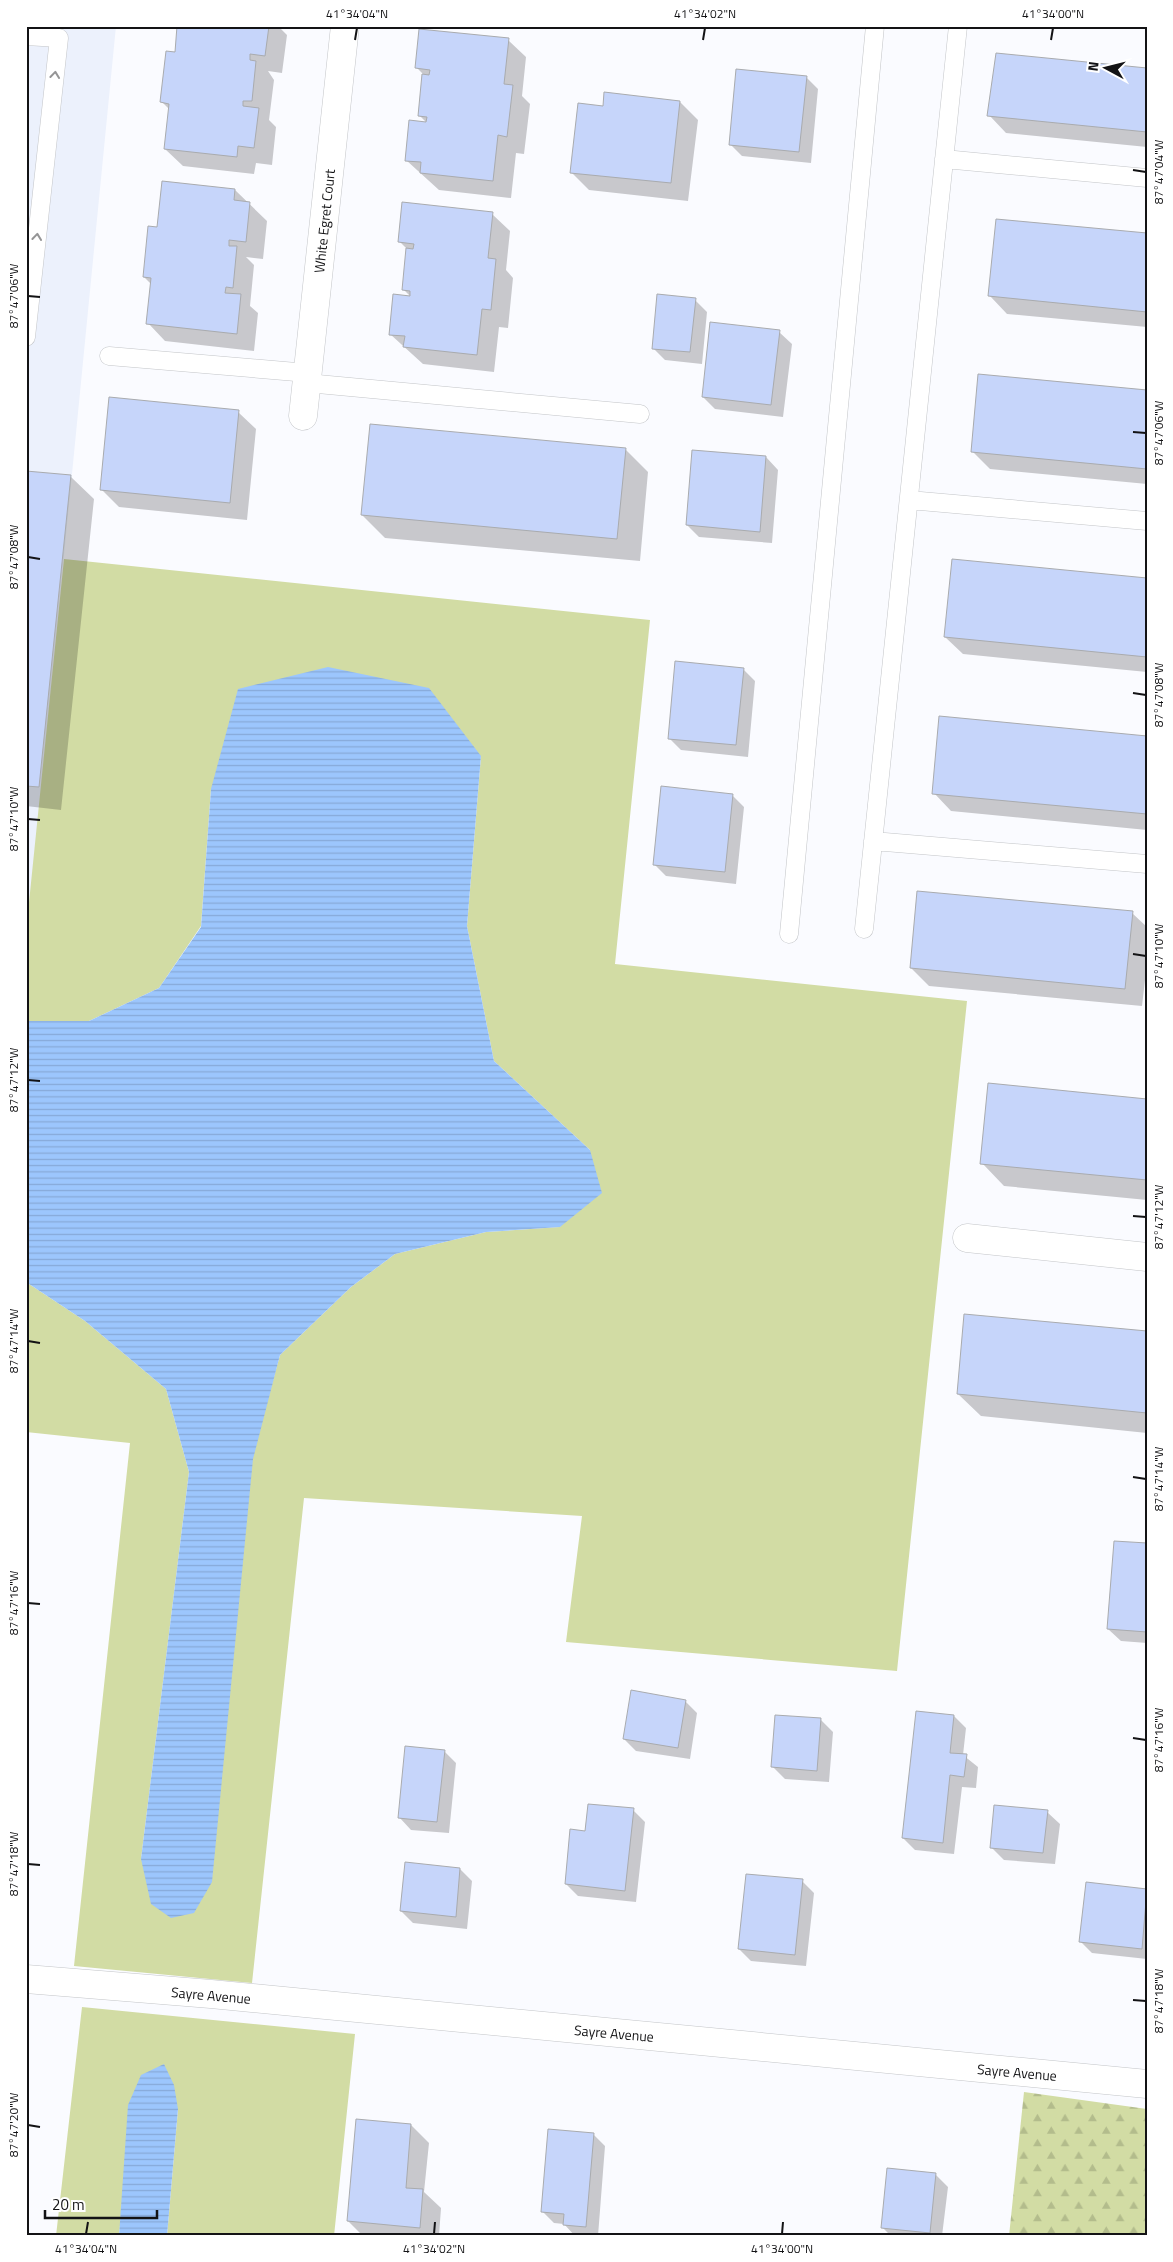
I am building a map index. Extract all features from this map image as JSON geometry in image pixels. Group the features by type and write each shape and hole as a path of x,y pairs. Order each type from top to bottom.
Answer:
{"street":[{"name":"White Egret Court","path":"304,416 345,26"},
{"path":"967,1238 1147,1256"},
{"name":"Sayre Avenue","path":"26,1979 81,1985 210,1994 1147,2084"}],"lane":[{"path":"789,934 874,26"},
{"path":"864,929 958,26"},
{"path":"26,36 59,38 26,337"},
{"path":"944,159 1147,178"},
{"path":"109,356 640,414"},
{"path":"909,500 1147,521"},
{"path":"873,841 1147,864"}],"shaded area":[{"path":"26,26 116,26 27,932 26,932"}],"green space":[{"path":"64,559 650,620 615,964 967,1001 897,1671 566,1642 582,1516 304,1498 252,1983 74,1966 130,1443 26,1432 26,1282 85,1321 166,1389 189,1472 141,1859 280,1355 351,1287 395,1254 486,1232 560,1227 590,1150 494,1061 467,926 481,756 211,789 201,926 159,988 89,1021 26,1021 26,932"},
{"path":"82,2007 355,2034 334,2236 167,2236 178,2109 124,2181 119,2236 56,2236"},
{"path":"1024,2092 1147,2109 1147,2236 1009,2236"}],"water":[{"path":"328,667 429,688 481,756 467,926 494,1061 590,1150 602,1193 560,1227 486,1232 395,1254 351,1287 280,1355 253,1459 212,1882 194,1913 171,1918 151,1904 141,1859 189,1472 166,1389 85,1321 26,1282 26,1021 89,1021 159,988 201,927 211,789 238,689"},
{"path":"164,2064 174,2085 178,2109 167,2236 119,2236 128,2105 141,2075"}],"building":[{"path":"177,26 269,26 265,56 250,54 250,60 256,61 252,101 243,101 243,106 259,108 254,148 238,146 237,157 164,149 169,104 160,102 166,51 175,52"},
{"path":"419,29 509,38 504,84 513,85 507,137 498,135 493,181 420,173 421,162 405,161 409,120 426,122 427,117 418,116 422,74 429,75 430,70 415,68"},
{"path":"996,53 1147,68 1147,132 987,116"},
{"path":"736,69 807,76 799,152 729,145"},
{"path":"604,92 680,101 671,183 570,173 578,103 603,106"},
{"path":"162,181 235,189 234,200 250,202 246,242 229,240 229,246 237,246 233,288 226,287 225,293 241,294 237,334 146,324 151,278 143,277 148,226 157,227"},
{"path":"402,202 493,212 488,258 496,259 491,310 482,309 477,355 403,347 405,336 389,335 393,294 410,296 410,291 402,290 406,248 413,249 414,244 398,242"},
{"path":"996,219 1147,233 1147,312 988,296"},
{"path":"657,294 696,298 690,352 652,349"},
{"path":"710,322 780,330 771,405 702,397"},
{"path":"978,374 1147,390 1147,469 971,452"},
{"path":"109,397 239,410 230,503 100,490"},
{"path":"370,424 626,448 617,539 361,515"},
{"path":"692,450 766,456 760,532 686,525"},
{"path":"26,471 71,475 39,787 26,786"},
{"path":"952,559 1147,578 1147,657 944,637"},
{"path":"675,661 744,668 736,745 668,739"},
{"path":"939,716 1147,736 1147,814 932,794"},
{"path":"661,786 733,794 725,872 653,865"},
{"path":"917,891 1133,911 1125,989 910,968"},
{"path":"988,1083 1147,1099 1147,1180 980,1164"},
{"path":"964,1314 1147,1331 1147,1413 957,1394"},
{"path":"1114,1541 1147,1543 1147,1632 1107,1629"},
{"path":"631,1690 686,1700 678,1748 623,1739"},
{"path":"916,1711 954,1715 950,1753 967,1754 964,1777 950,1775 943,1843 902,1838"},
{"path":"775,1715 821,1718 817,1771 771,1767"},
{"path":"405,1746 445,1750 437,1822 398,1818"},
{"path":"588,1804 634,1808 625,1891 565,1884 570,1829 585,1831"},
{"path":"994,1805 1048,1810 1043,1853 990,1848"},
{"path":"405,1862 460,1868 456,1917 400,1911"},
{"path":"746,1874 803,1879 795,1955 738,1949"},
{"path":"1086,1882 1147,1889 1142,1949 1079,1942"},
{"path":"356,2119 411,2124 406,2188 423,2189 420,2228 347,2221"},
{"path":"548,2129 594,2133 586,2227 563,2225 564,2214 541,2212"},
{"path":"887,2168 936,2173 930,2233 881,2228"}]}
